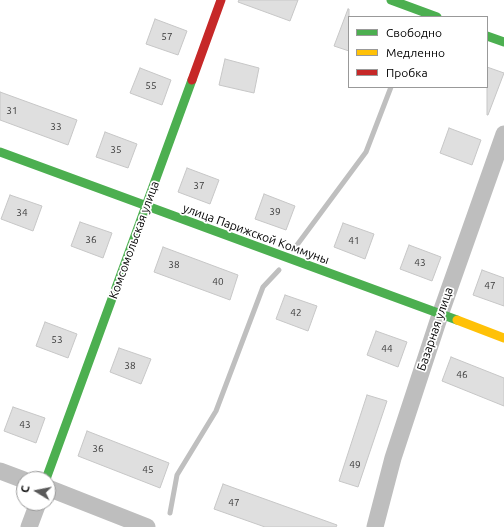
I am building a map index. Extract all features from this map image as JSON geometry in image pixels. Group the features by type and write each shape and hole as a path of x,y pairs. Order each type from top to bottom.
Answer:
{"street":[{"name":"Комсомольская улица","path":"49,471 147,207 221,0"},
{"path":"392,0 434,16"},
{"path":"488,36 504,42"},
{"name":"Базарная улица","path":"375,527 393,458 440,314 504,134"},
{"name":"улица Парижской Коммуны","path":"0,152 504,338"},
{"path":"0,471 16,477"},
{"path":"56,491 147,527"},
{"path":"29,527 35,511"}],"building":[{"path":"239,0 298,0 290,21 238,2"},
{"path":"348,9 349,9 348,51 334,46"},
{"path":"155,19 187,31 178,55 146,44"},
{"path":"225,59 259,68 254,93 219,85"},
{"path":"488,67 504,73 487,115 487,88"},
{"path":"140,68 171,80 162,105 130,93"},
{"path":"0,92 77,120 68,145 0,120"},
{"path":"449,128 481,140 472,165 440,153"},
{"path":"105,132 137,144 128,168 96,157"},
{"path":"187,168 219,180 210,204 178,192"},
{"path":"264,194 295,206 286,230 255,219"},
{"path":"10,195 42,206 33,231 1,219"},
{"path":"80,222 112,233 103,258 71,246"},
{"path":"343,223 374,234 365,259 334,247"},
{"path":"409,245 441,257 432,281 400,269"},
{"path":"163,247 238,275 230,300 154,272"},
{"path":"482,270 504,278 504,306 473,295"},
{"path":"285,295 317,306 308,331 276,319"},
{"path":"45,322 77,334 68,358 36,346"},
{"path":"376,331 407,342 398,367 367,355"},
{"path":"119,348 151,359 141,384 110,372"},
{"path":"451,357 504,378 504,406 442,381"},
{"path":"367,395 387,401 358,487 339,481"},
{"path":"13,407 45,418 36,443 4,431"},
{"path":"87,431 169,463 160,488 78,456"},
{"path":"223,484 337,525 336,527 265,527 214,509"}],"waterway":[{"path":"297,245 366,152 391,88"},
{"path":"170,513 177,475 216,411 263,287 279,270"}],"traffic: fast":[{"path":"391,0 434,16"},
{"path":"488,36 504,42"},
{"path":"49,471 192,80"},
{"path":"0,152 457,320"}],"traffic: slow":[{"path":"457,320 504,338"}],"traffic: jam":[{"path":"192,80 221,0"}]}
